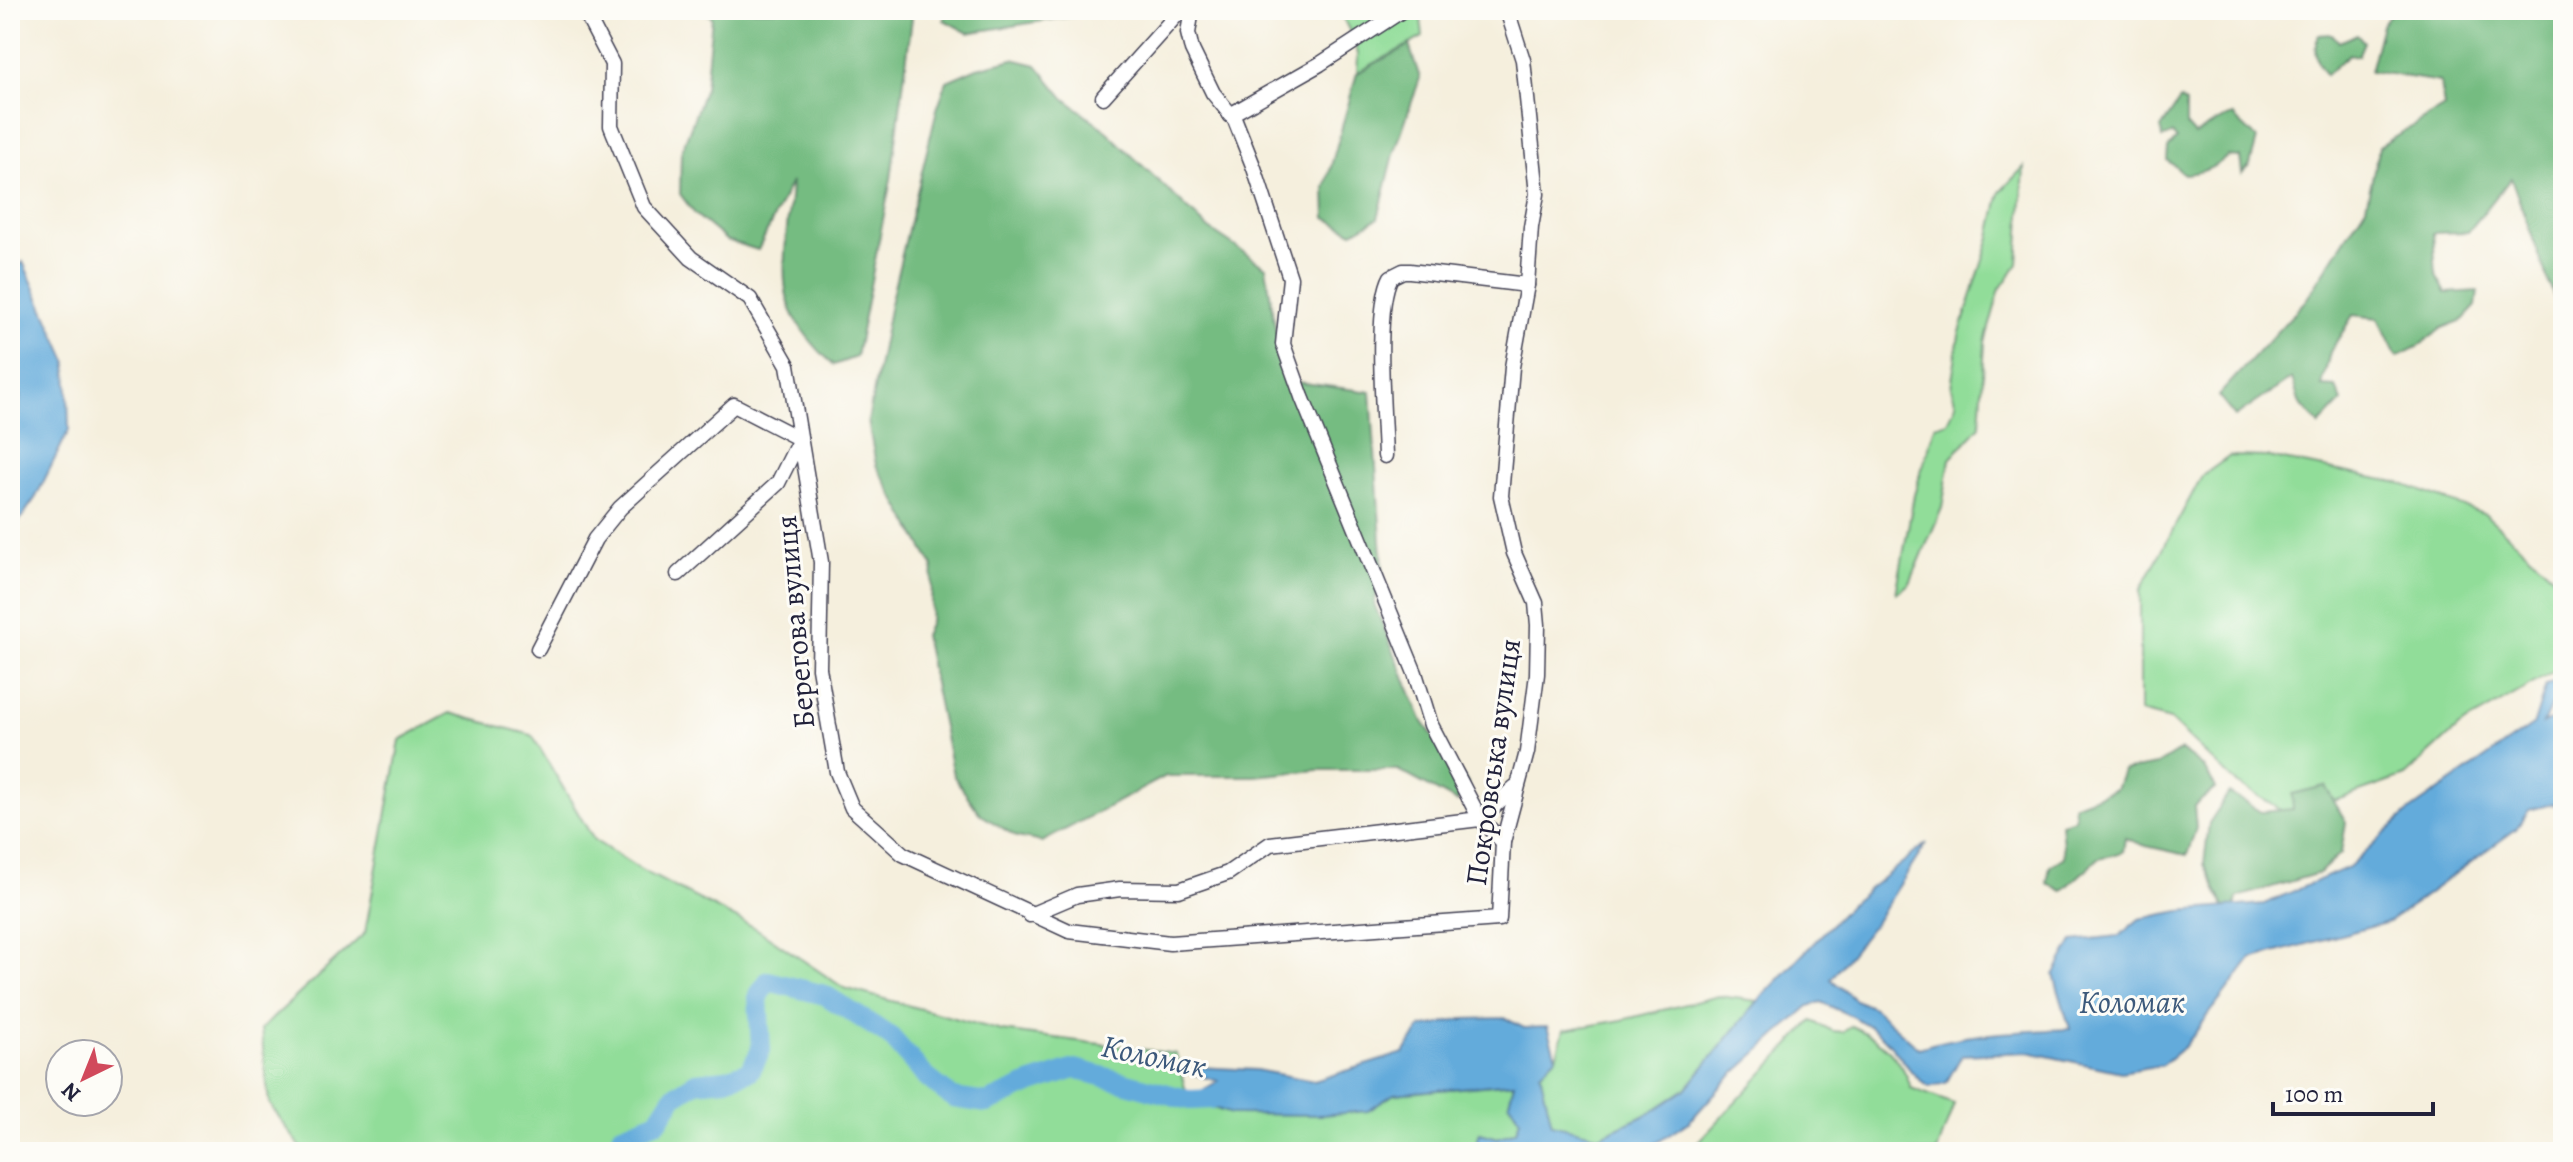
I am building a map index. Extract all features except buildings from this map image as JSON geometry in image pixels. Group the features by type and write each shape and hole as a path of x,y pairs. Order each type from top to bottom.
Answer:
{"street":[{"name":"Берегова вулиця","path":"584,10 612,64 611,126 644,207 691,258 750,299 788,365 821,562 819,668 837,772 852,808 903,854 1069,931 1170,943 1499,919"},
{"path":"1103,97 1181,10"},
{"path":"1192,10 1188,33 1192,50 1213,93 1230,115 1254,168 1290,278 1283,344 1415,673 1431,725 1480,819 1503,842"},
{"path":"1230,115 1320,64 1403,10"},
{"name":"Покровська вулиця","path":"1499,919 1503,842 1527,752 1537,674 1538,625 1536,603 1514,553 1501,496 1501,467 1512,367 1527,285 1537,194 1523,60 1507,10"},
{"path":"1385,456 1382,343 1385,296 1391,277 1410,271 1527,285"},
{"path":"538,649 595,539 620,508 734,405 800,439 778,483 678,574"},
{"path":"1030,915 1077,895 1120,889 1179,890 1228,873 1270,844 1480,819 1516,787"}],"green space":[{"path":"702,10 913,10 891,179 856,357 834,365 806,336 791,309 785,273 791,182 758,250 726,240 695,214 680,194 681,153 705,88 712,17"},
{"path":"946,10 1112,10 968,33 944,20"},
{"path":"1339,10 1390,10 1352,36"},
{"path":"1409,10 1420,10 1423,37 1357,73 1355,45"},
{"path":"2393,10 2563,10 2563,322 2511,178 2468,232 2433,233 2436,275 2446,293 2478,291 2476,306 2463,320 2442,328 2419,346 2397,357 2378,318 2353,315 2330,352 2322,386 2336,387 2342,401 2319,425 2299,402 2292,378 2235,417 2218,396 2306,300 2366,206 2379,147 2444,107 2440,82 2370,71 2382,25"},
{"path":"2332,34 2339,42 2357,34 2364,42 2358,56 2349,54 2326,75 2317,61 2316,46 2318,35"},
{"path":"1409,45 1420,78 1394,154 1378,218 1353,232 1326,218 1325,188 1357,73"},
{"path":"1013,59 1037,65 1064,98 1102,127 1209,229 1266,267 1275,327 1289,381 1371,392 1383,571 1374,604 1423,722 1468,784 1457,802 1398,770 1166,776 1042,842 1017,837 980,814 953,775 924,635 930,623 933,566 876,465 868,421 890,304 937,109 947,81 977,68"},
{"path":"2180,100 2186,104 2186,125 2195,135 2233,116 2257,139 2250,165 2242,173 2240,157 2228,156 2208,169 2184,174 2167,160 2168,148 2177,139 2172,134 2162,138 2161,128"},
{"path":"2024,167 2018,264 2000,289 1985,342 1980,426 1950,459 1942,508 1910,583 1896,594 1914,495 1935,426 1948,422 1956,404 1951,387 1959,335 1989,241 2000,192"},
{"path":"2230,456 2268,457 2400,483 2486,515 2563,585 2563,666 2459,727 2405,776 2291,816 2235,782 2170,720 2140,712 2140,591 2202,476"},
{"path":"450,713 532,735 594,840 641,870 757,929 844,988 1002,1031 1176,1054 1188,1099 1225,1112 1367,1111 1394,1094 1515,1083 1509,1102 1520,1120 1516,1131 1498,1138 1480,1133 1472,1152 304,1152 269,1103 261,1029 365,933 400,740"},
{"path":"2181,750 2203,767 2216,788 2194,806 2196,828 2187,855 2125,838 2123,852 2099,858 2062,891 2047,883 2050,866 2064,857 2061,823 2075,819 2073,805 2116,789 2123,771 2157,765"},
{"path":"2325,786 2346,822 2341,853 2319,873 2238,897 2235,907 2224,907 2204,864 2209,823 2229,793 2261,812 2293,809 2292,794"},
{"path":"1719,996 1758,1001 1686,1089 1650,1113 1600,1136 1551,1125 1540,1073 1556,1057 1564,1030 1622,1020"},
{"path":"1812,1021 1833,1031 1843,1032 1852,1026 1862,1031 1881,1043 1896,1058 1911,1088 1954,1104 1937,1152 1689,1152"}],"water":[{"path":"23,262 67,361 69,430 36,497 10,534 10,445 14,439 20,397 10,353 10,274"},
{"name":"Коломак","path":"2563,678 2563,698 2551,706 2543,724 2563,716 2563,809 2552,804 2529,810 2516,829 2389,922 2251,959 2185,1046 2162,1065 2121,1072 2028,1052 1962,1055 1946,1083 1929,1087 1871,1027 1821,1002 1809,1006 1725,1082 1690,1121 1643,1152 1472,1152 1480,1133 1498,1138 1516,1131 1520,1120 1509,1102 1514,1083 1394,1094 1368,1111 1322,1115 1231,1114 1188,1099 1218,1081 1190,1073 1198,1067 1256,1070 1314,1081 1404,1053 1421,1028 1462,1019 1505,1018 1524,1028 1547,1027 1556,1057 1540,1073 1552,1124 1600,1136 1650,1113 1686,1089 1758,1001 1854,901 1927,843 1875,923 1831,979 1855,1000 1874,1008 1919,1048 1975,1036 2070,1029 2054,975 2073,941 2119,936 2139,919 2180,911 2264,904 2349,867 2407,813 2534,724 2546,685"}],"waterway":[{"name":"Коломак","path":"622,1152 622,1135 658,1121 674,1096 696,1082 726,1079 750,1071 761,1050 758,996 768,981 825,995 891,1037 925,1076 953,1098 987,1103 1032,1083 1075,1069 1190,1100 1215,1099"}]}
